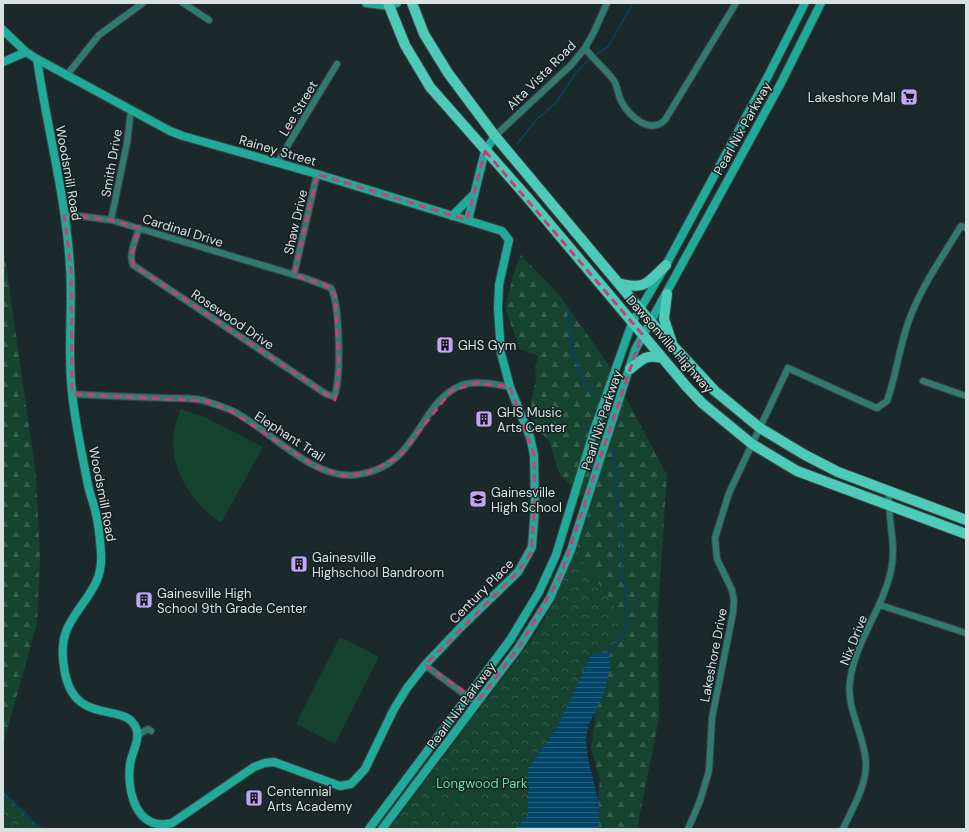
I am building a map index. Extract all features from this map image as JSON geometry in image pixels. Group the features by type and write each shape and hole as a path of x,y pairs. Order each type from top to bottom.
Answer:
{"main road":[{"name":"Dawsonville Highway","path":"412,3 424,34 448,73 495,136 650,321 715,391 760,428 805,455 838,472 966,520"},
{"name":"Dawsonville Highway","path":"391,4 405,45 430,86 485,151 527,197 632,323 702,403 752,444 797,471 966,534"},
{"path":"618,283 634,287 645,284 666,265"},
{"path":"667,294 664,319 673,347"},
{"path":"630,369 642,358 653,356 662,358"}],"street":[{"path":"66,76 99,35 143,3"},
{"path":"183,3 209,20"},
{"path":"366,3 391,4"},
{"name":"Alta Vista Road","path":"495,136 571,65 585,48 607,3"},
{"path":"585,48 613,78 624,106 646,125 653,127 660,125 665,120 736,3"},
{"name":"Pearl Nix Parkway","path":"368,829 468,697 526,614 556,555 595,427 632,323 666,265 768,76 805,3"},
{"name":"Pearl Nix Parkway","path":"382,829 520,647 550,598 571,550 635,350 642,334 667,294 821,3"},
{"name":"Rainey Street","path":"3,30 26,52 66,76 170,131 468,220"},
{"path":"3,62 26,52"},
{"name":"Woodsmill Road","path":"37,58 64,214 71,269 69,350 72,394 88,487 96,514 102,559 98,580 93,592 67,630 63,653 64,668 70,688 80,703 93,710 128,718 134,723 138,735"},
{"name":"Lee Street","path":"277,163 337,64"},
{"name":"Smith Drive","path":"111,220 127,143 131,110"},
{"path":"468,220 485,151 495,136"},
{"name":"Shaw Drive","path":"294,275 317,174"},
{"path":"452,216 474,194"},
{"name":"Cardinal Drive","path":"64,214 111,220 326,284 331,288 335,295 339,372"},
{"name":"Century Place","path":"138,735 130,761 130,786 139,816 149,825 164,827 172,823 254,767 265,763 274,762 340,786 351,784 365,769 394,709 407,688 425,665 518,572 531,552 533,544 535,508 534,454 530,437 510,387 501,353 498,309 499,285 509,240 502,231 468,220"},
{"name":"Lakeshore Drive","path":"688,829 700,802 709,771 712,718 733,613 734,600 732,590 718,559 715,538 729,493 788,368 877,408 887,401 907,324 913,310 933,270 964,227"},
{"name":"Rosewood Drive","path":"139,228 132,254 131,261 133,265 332,396 335,394 339,372"},
{"path":"923,381 966,396"},
{"name":"Elephant Trail","path":"72,394 206,401 231,410 316,467 332,474 345,476 367,473 380,469 399,457 441,400 451,391 463,385 476,383 495,384 510,387"},
{"name":"Nix Drive","path":"843,829 860,792 866,764 849,696 851,672 864,635 880,605 894,558 893,534 888,504 889,492"},
{"path":"880,605 966,633"},
{"path":"425,665 468,697 478,701"},
{"path":"138,735 143,730 148,729 151,731"}],"highlighted area":[{"path":"485,151 642,334 560,577 519,647 478,701 425,665 518,572 531,552 535,508 534,455 510,387 476,383 451,391 399,457 367,473 345,476 316,467 231,411 206,401 72,394 71,269 64,214 111,220 139,228 132,254 133,265 335,400 339,368 335,295 326,285 294,275 317,174 467,220"}],"green space":[{"path":"3,244 36,475 40,558 37,623 3,745"},
{"path":"521,255 560,296 608,364 667,475 658,611 659,718 637,829 593,829 600,781 591,748 595,718 584,692 556,729 623,635 625,622 576,551 591,503 560,475 549,441 535,426 531,404 536,380 535,369 538,356 520,349 505,308 516,265"},
{"path":"181,409 206,418 263,447 221,523 196,500 179,473 173,442 175,425"},
{"name":"Longwood Park","path":"576,551 625,622 626,629 528,768 528,816 514,829 389,829 533,638 548,613"},
{"path":"340,637 379,657 335,744 296,724"},
{"path":"463,770 471,776 458,792 451,786"},
{"path":"473,778 481,784 468,800 461,794"},
{"path":"3,791 37,826 39,829 3,829"},
{"path":"444,795 451,801 438,817 431,811"},
{"path":"453,803 461,809 448,825 441,819"},
{"path":"424,820 432,825 429,829 417,829"}],"water":[{"path":"605,652 611,660 607,682 605,690 590,722 586,741 589,763 599,807 598,829 514,829 528,816 528,768 556,729 591,655"}],"waterway":[{"path":"593,56 608,47 633,3"},
{"path":"517,144 537,119 556,103 575,74 590,58"},
{"path":"568,312 570,334 577,365 591,394"},
{"path":"606,657 623,635 626,627 628,610 622,568 620,516 612,448"},
{"path":"3,792 42,829"}],"place":[{"name":"Lakeshore Mall","path":"909,97"},
{"name":"GHS Gym","path":"445,345"},
{"name":"GHS Music Arts Center","path":"484,419"},
{"name":"Gainesville High School","path":"478,499"},
{"name":"Gainesville Highschool Bandroom","path":"299,564"},
{"name":"Gainesville High School 9th Grade Center","path":"144,600"},
{"name":"Centennial Arts Academy","path":"254,798"}]}
